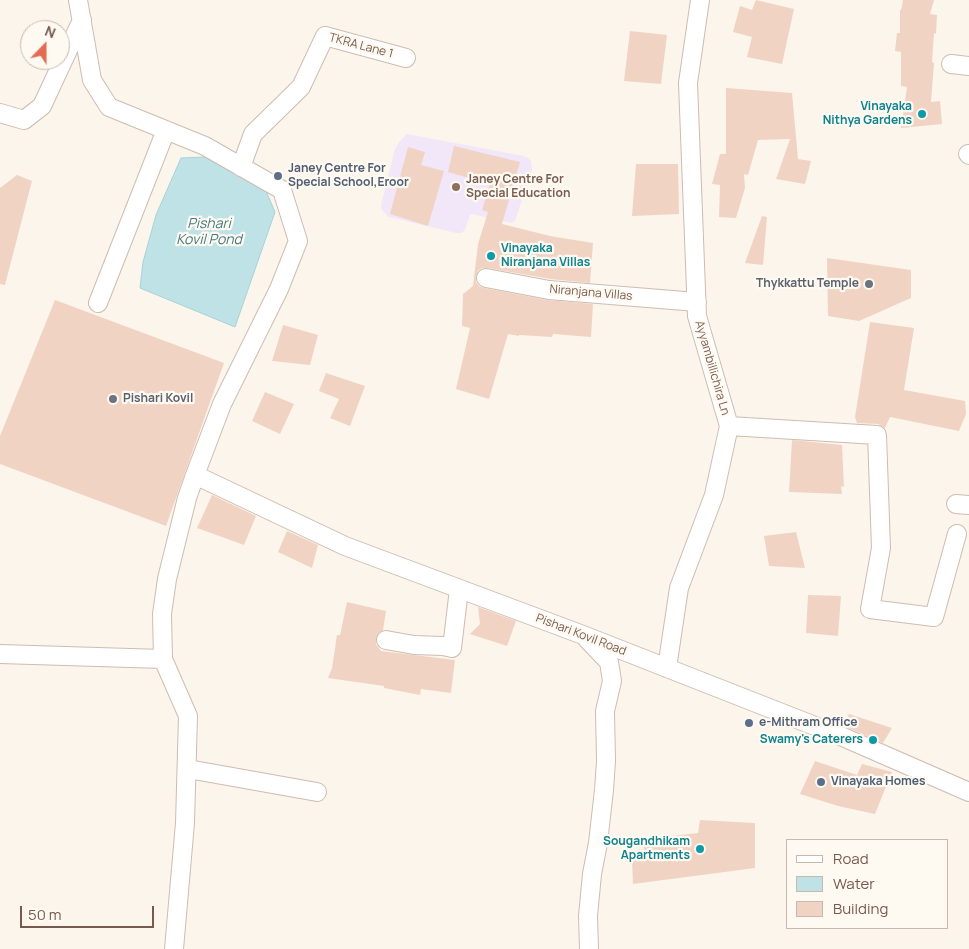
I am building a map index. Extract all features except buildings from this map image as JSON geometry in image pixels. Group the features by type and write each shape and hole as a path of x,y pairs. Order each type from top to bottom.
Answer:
{"street":[{"path":"78,0 92,80 109,107 205,146 282,190 298,241 279,289 222,404 186,498 168,579 162,614 163,659 188,716 188,769 174,949"},
{"name":"Ayyambillichira Ln","path":"668,668 680,588 714,495 729,426 697,316 688,83 700,0"},
{"path":"0,113 24,120 42,106 82,20"},
{"name":"TKRA Lane 1","path":"241,167 253,134 301,87 324,36 406,58"},
{"path":"951,64 969,66"},
{"path":"98,303 166,130"},
{"name":"Niranjana Villas","path":"486,278 549,290 697,302"},
{"path":"729,426 877,435 881,548 870,609 934,617 957,534"},
{"name":"Pishari Kovil Road","path":"195,475 345,546 668,668 843,737 969,792"},
{"path":"386,640 414,645 452,648 459,589"},
{"path":"583,635 609,662 612,681 605,711 606,760 604,790 588,916 589,949"},
{"path":"0,654 163,659"},
{"path":"188,769 317,792"}],"shaded area":[{"name":"Janey Centre For Special Education","path":"407,134 528,158 531,161 532,169 515,221 511,223 472,214 465,230 461,233 456,233 389,217 382,210 381,205 395,149"}],"water":[{"name":"Pishari Kovil Pond","path":"205,157 266,191 275,212 235,327 140,288 143,262 156,215 181,158"}],"place":[{"name":"Vinayaka Nithya Gardens","path":"922,114"},
{"name":"Janey Centre For Special School,Eroor","path":"278,176"},
{"name":"Janey Centre For Special Education","path":"456,187"},
{"name":"Vinayaka Niranjana Villas","path":"491,256"},
{"name":"Thykkattu Temple","path":"869,284"},
{"name":"Pishari Kovil","path":"113,399"},
{"name":"e-Mithram Office","path":"749,723"},
{"name":"Swamy's Caterers","path":"873,740"},
{"name":"Vinayaka Homes","path":"821,782"},
{"name":"Sougandhikam Apartments","path":"700,849"}]}
